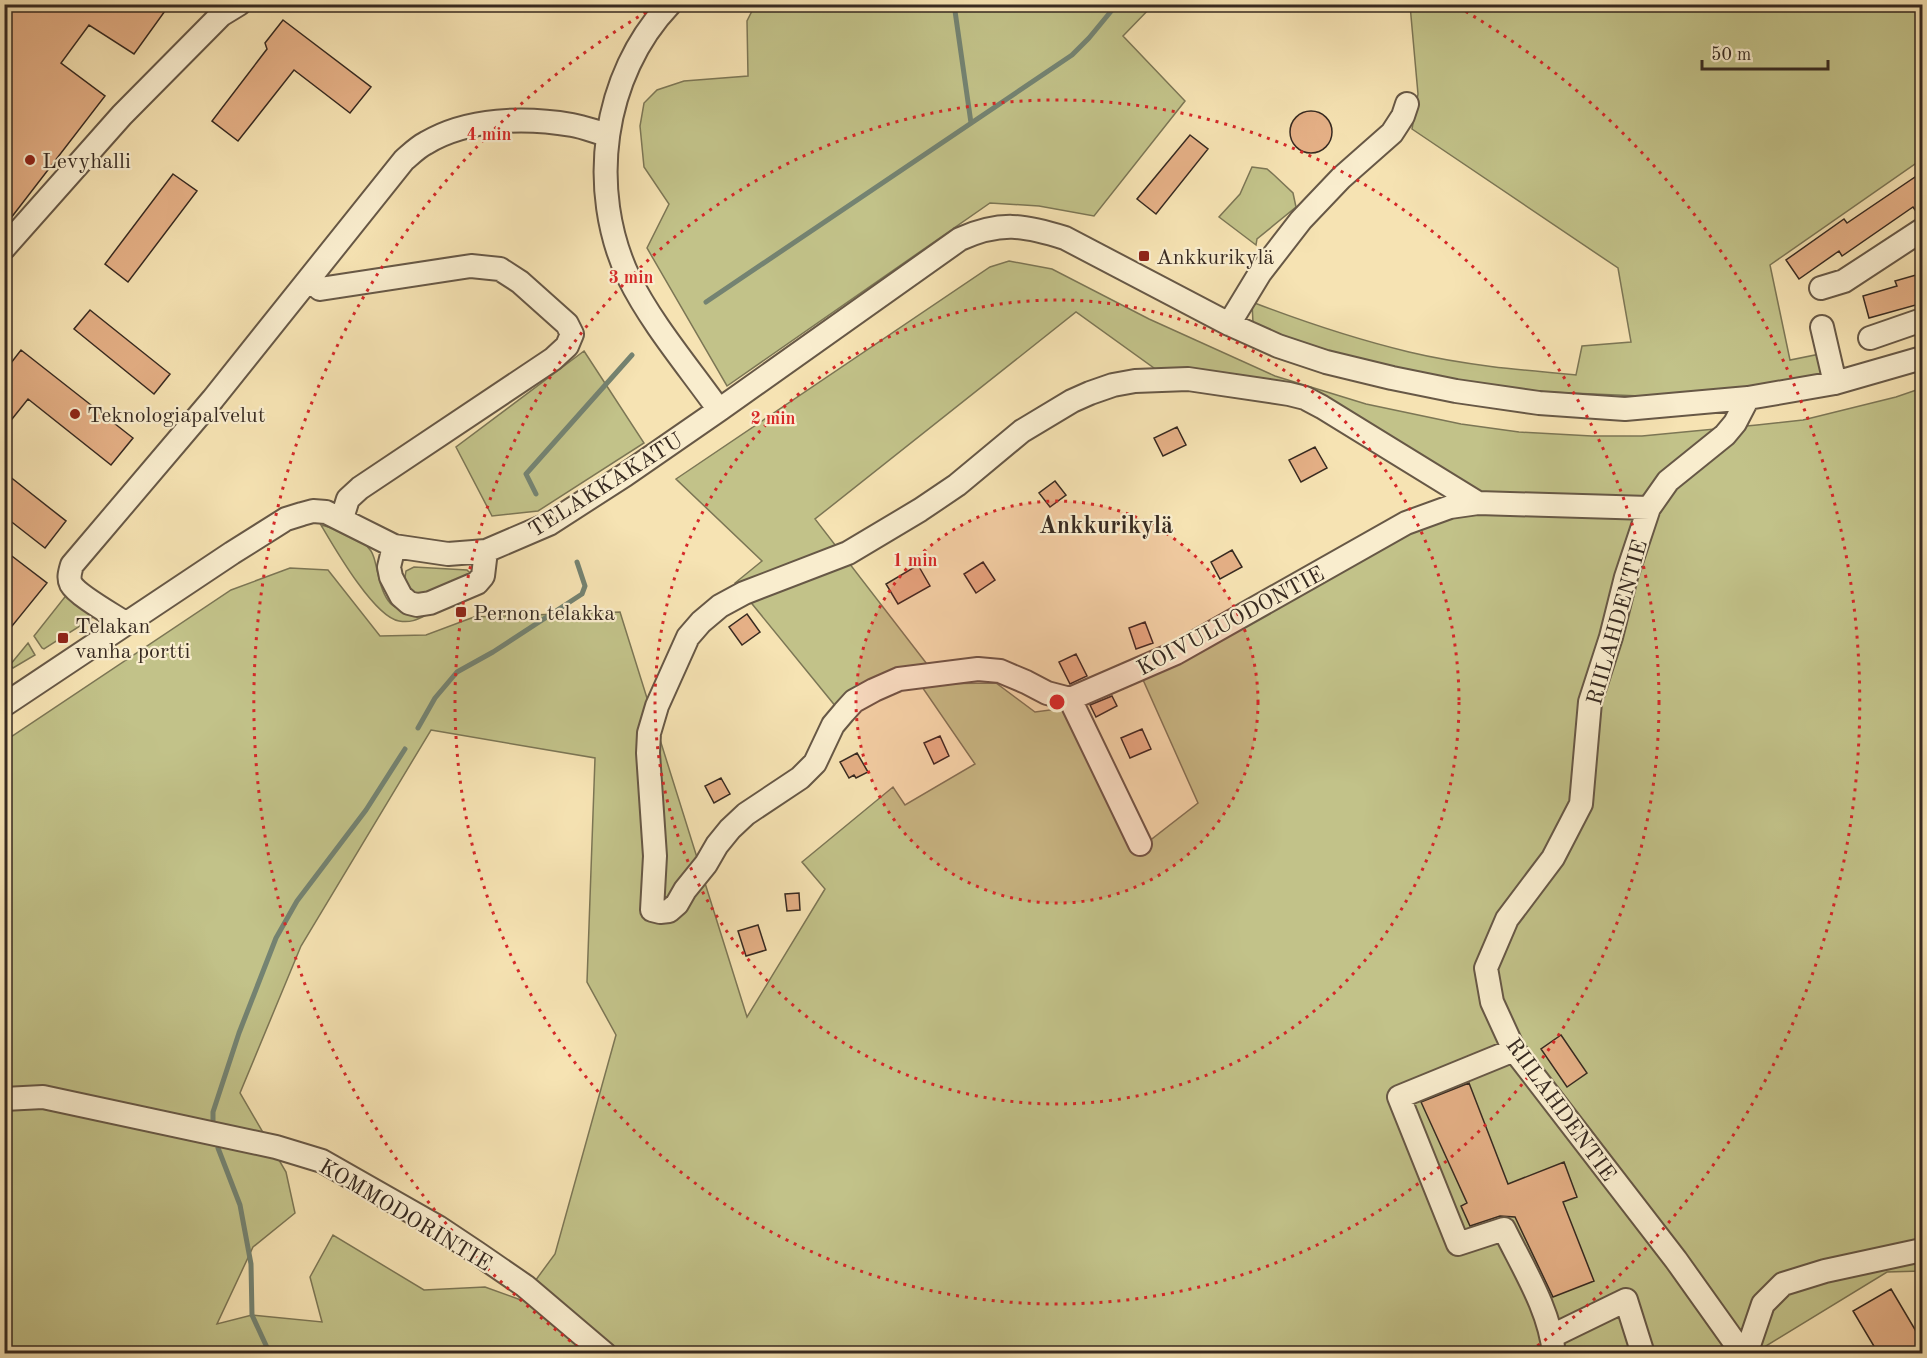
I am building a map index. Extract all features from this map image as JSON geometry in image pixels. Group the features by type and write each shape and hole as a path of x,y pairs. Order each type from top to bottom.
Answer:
{"street":[{"path":"4,248 122,115 221,15 239,4"},
{"path":"670,4 649,30 623,78 608,135 607,199 619,254 628,277 642,303 719,410"},
{"path":"1229,324 1260,273 1301,220 1341,178 1392,133 1407,104"},
{"path":"125,623 84,597 71,585 69,575 72,565 213,399 404,160 448,132 512,120 572,125 608,135"},
{"name":"TELAKKAKATU","path":"4,705 125,623 286,519 313,511 326,512 394,546 448,554 486,551 549,524 719,410 960,239 996,226 1036,228 1065,238 1229,324 1278,346 1326,362 1456,391 1539,403 1625,409 1748,398 1835,382 1923,358"},
{"path":"1821,288 1844,281 1923,230"},
{"path":"309,279 320,289 471,266 500,269 520,282 567,324 572,334 567,346 553,359 360,488 348,499 342,518"},
{"path":"1870,338 1923,320"},
{"path":"1822,327 1835,382"},
{"path":"1140,844 1070,699 1047,693 1000,671 978,669 899,679 854,701 834,725 814,763 800,778 746,814 730,829 677,904 669,911 660,912 652,910 655,856 648,753 649,733 657,706 688,637 720,606 744,593 848,553 957,485 1022,431 1072,401 1113,384 1154,379 1188,379 1289,394 1322,407 1478,503"},
{"name":"RIILAHDENTIE","path":"1744,1353 1676,1260 1514,1050 1492,1002 1486,968 1507,919 1553,858 1581,804 1590,702 1611,637 1626,577 1649,508 1668,481 1725,435 1735,423 1748,398"},
{"name":"KOIVULUODONTIE","path":"1070,699 1176,654 1406,523 1450,507 1478,503 1649,508"},
{"path":"394,546 389,567 391,577 401,596 409,603 417,605 430,603 477,583 483,576 486,551"},
{"path":"1514,1050 1399,1097 1458,1244 1504,1229 1542,1307 1553,1345 1626,1300 1643,1353"},
{"name":"KOMMODORINTIE","path":"4,1099 42,1097 276,1147 322,1161 438,1227 477,1253 525,1286 605,1353"},
{"path":"1744,1353 1763,1304 1783,1284 1825,1270 1923,1250"}],"green space":[{"path":"755,5 1153,5 1123,36 1185,101 1094,216 1039,206 990,203 727,386 647,248 669,204 644,167 640,126 644,103 657,90 684,81 748,76 747,21"},
{"path":"1410,5 1922,5 1922,159 1770,265 1790,360 1825,353 1828,373 1775,385 1718,392 1640,396 1522,391 1410,372 1283,339 1253,323 1252,302 1330,330 1429,357 1471,364 1576,375 1582,346 1631,342 1618,268 1412,129 1418,94"},
{"path":"1252,167 1267,169 1274,175 1293,193 1296,207 1257,239 1256,245 1219,217 1240,194"},
{"path":"1009,261 1052,269 1149,319 1275,376 1366,404 1461,424 1519,432 1642,436 1803,420 1896,397 1922,388 1922,1271 1887,1272 1753,1354 5,1354 5,741 231,590 290,568 328,570 380,636 426,635 474,617 620,612 747,1017 825,889 802,862 893,787 905,805 975,764 920,684 996,683 1035,712 1065,708 1135,852 1198,803 1140,673 1420,524 1471,512 1302,395 1161,373 1076,312 815,519 930,668 837,708 735,583 762,561 676,479 990,267","holes":["431,730 595,758 587,982 616,1035 555,1254 521,1300 485,1287 424,1290 333,1235 310,1277 322,1322 252,1315 217,1324 253,1247 295,1213 286,1172 240,1093 301,946"]},
{"path":"584,351 644,443 538,511 492,516 456,447"},
{"path":"321,525 348,534 366,545 374,556 381,585 392,605 398,609 426,615 407,622 389,617 367,595"},
{"path":"414,567 467,570 470,573 469,577 417,596 404,584 406,571"},
{"path":"68,593 94,615 44,649 34,636"},
{"path":"28,643 35,655 13,668 10,665"}],"building":[{"name":"Levyhalli","path":"4,4 170,4 134,54 89,25 61,63 105,96 4,227"},
{"path":"283,20 371,87 350,113 294,70 238,141 212,121 267,49 265,43"},
{"path":"1311,111 1326,117 1332,132 1326,147 1311,153 1296,147 1290,132 1296,117"},
{"path":"1190,135 1208,149 1156,214 1137,199"},
{"path":"173,174 197,191 128,282 105,264"},
{"path":"1918,175 1923,182 1923,217 1920,217 1913,207 1842,256 1839,251 1799,279 1786,260 1844,219 1847,223"},
{"path":"1923,273 1923,303 1869,318 1863,296 1897,286 1895,281"},
{"path":"90,310 170,374 154,394 74,329"},
{"name":"Teknologiapalvelut","path":"21,350 133,438 111,465 28,399 4,429 4,372"},
{"path":"1177,427 1186,445 1163,456 1154,438"},
{"path":"1315,447 1327,468 1301,482 1289,460"},
{"path":"4,472 66,521 45,548 4,516"},
{"path":"1055,481 1066,495 1050,507 1039,493"},
{"path":"4,550 47,583 4,636"},
{"path":"1232,550 1242,567 1220,579 1211,562"},
{"path":"983,562 995,580 976,593 964,574"},
{"path":"918,565 930,586 898,604 886,584"},
{"path":"747,614 760,632 742,645 729,627"},
{"path":"1145,622 1153,643 1136,649 1129,628"},
{"path":"1076,654 1087,676 1070,684 1059,662"},
{"path":"1112,696 1117,706 1096,717 1090,705"},
{"path":"1142,729 1151,749 1130,758 1121,738"},
{"path":"940,736 949,756 934,764 924,743"},
{"path":"857,753 868,772 856,778 854,775 849,778 840,762"},
{"path":"721,778 730,794 714,803 705,786"},
{"path":"799,893 800,910 787,911 785,894"},
{"path":"758,925 766,950 746,956 738,931"},
{"path":"1561,1035 1587,1073 1567,1087 1541,1049"},
{"path":"1469,1083 1508,1184 1564,1162 1577,1197 1563,1202 1594,1281 1553,1297 1515,1217 1500,1216 1470,1226 1461,1206 1467,1203 1421,1102"},
{"path":"1891,1289 1923,1343 1923,1353 1878,1353 1853,1311"}],"waterway":[{"path":"954,4 971,123"},
{"path":"706,302 1072,55 1117,4"},
{"path":"536,494 526,474 632,355"},
{"path":"418,728 435,698 457,672 493,652 582,594 585,586 577,562"},
{"path":"213,1125 213,1112 239,1033 276,938 297,901 366,810 405,749"},
{"path":"218,1148 240,1205 251,1264 252,1315 270,1354"}],"place":[{"name":"Levyhalli","path":"30,160"},
{"name":"Ankkurikylä","path":"1144,256"},
{"name":"Teknologiapalvelut","path":"75,414"},
{"name":"Pernon telakka","path":"461,612"},
{"name":"Telakan vanha portti","path":"63,638"}],"district":[{"name":"Ankkurikylä","path":"1106,525"}]}
